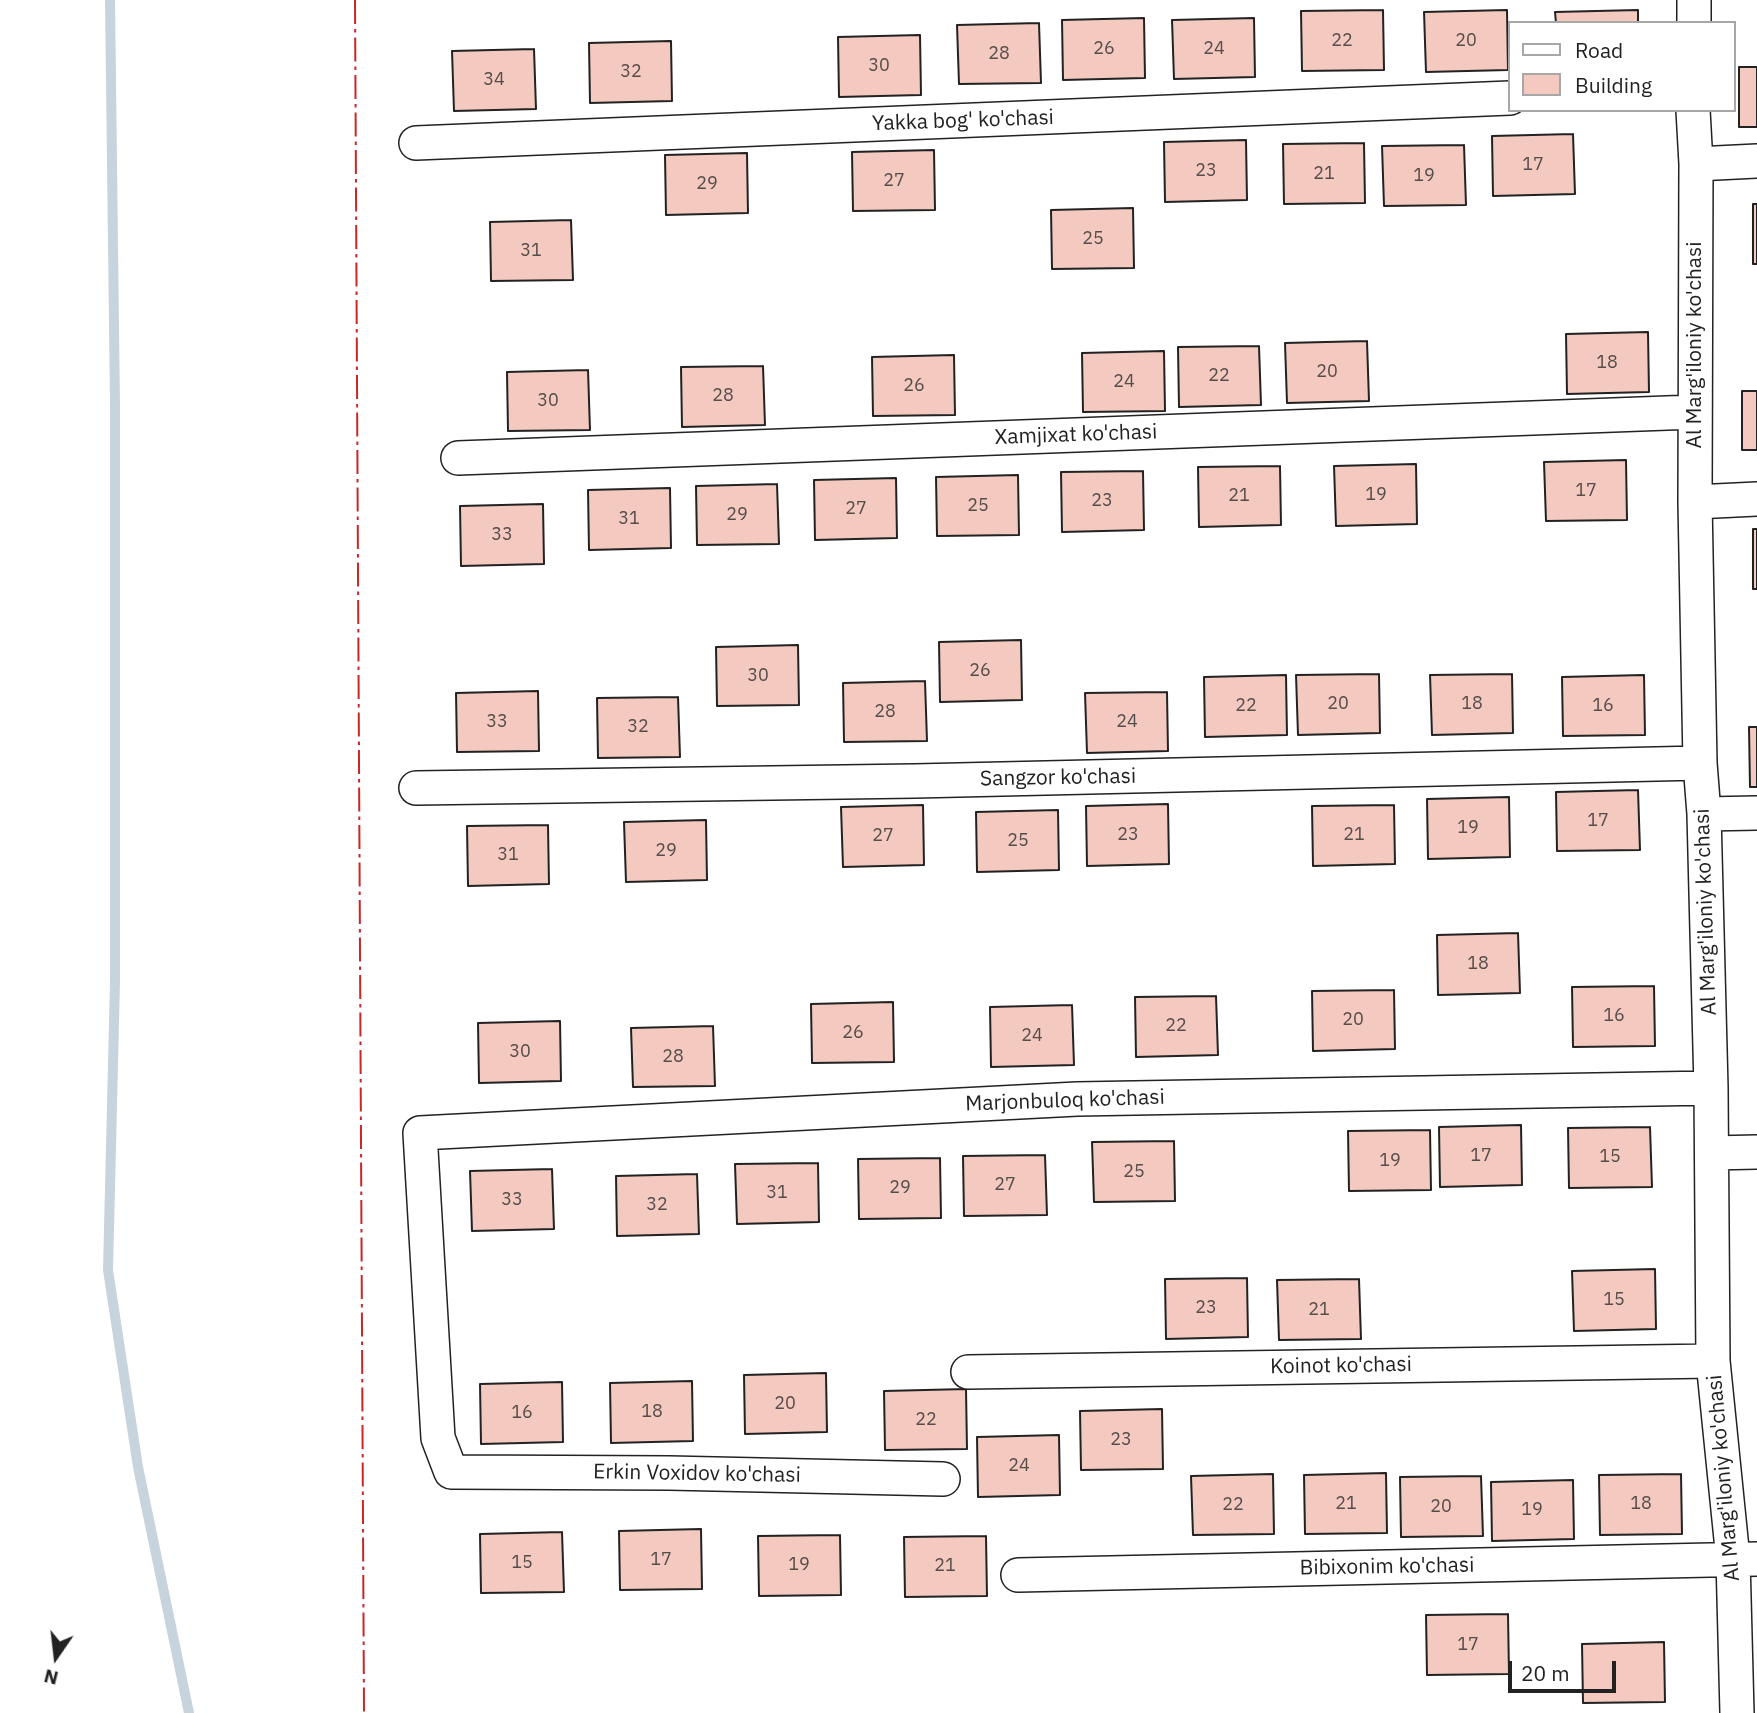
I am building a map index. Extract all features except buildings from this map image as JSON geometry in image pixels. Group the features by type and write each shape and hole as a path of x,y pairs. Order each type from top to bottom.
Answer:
{"street":[{"path":"1694,0 1694,21"},
{"name":"Yakka bog' ko'chasi","path":"416,143 1508,99"},
{"name":"Al Marg'iloniy ko'chasi","path":"1693,112 1696,164 1695,502 1700,763 1704,814 1711,1088 1713,1361 1745,1559 1737,1713"},
{"path":"1696,164 1757,161"},
{"name":"Xamjixat ko'chasi","path":"458,458 1694,412"},
{"path":"1695,502 1757,499"},
{"name":"Sangzor ko'chasi","path":"416,788 915,781 1700,763"},
{"path":"1704,814 1757,813"},
{"name":"Marjonbuloq ko'chasi","path":"451,1472 438,1438 420,1133 1077,1099 1711,1088"},
{"path":"1712,1153 1757,1152"},
{"name":"Koinot ko'chasi","path":"968,1372 1713,1361"},
{"name":"Erkin Voxidov ko'chasi","path":"451,1472 669,1472 943,1479"},
{"name":"Bibixonim ko'chasi","path":"1018,1576 1745,1559"}],"waterway":[{"path":"110,0 115,406 115,982 108,1270 138,1467 189,1713"}],"power":[{"path":"355,0 364,1713"}]}
